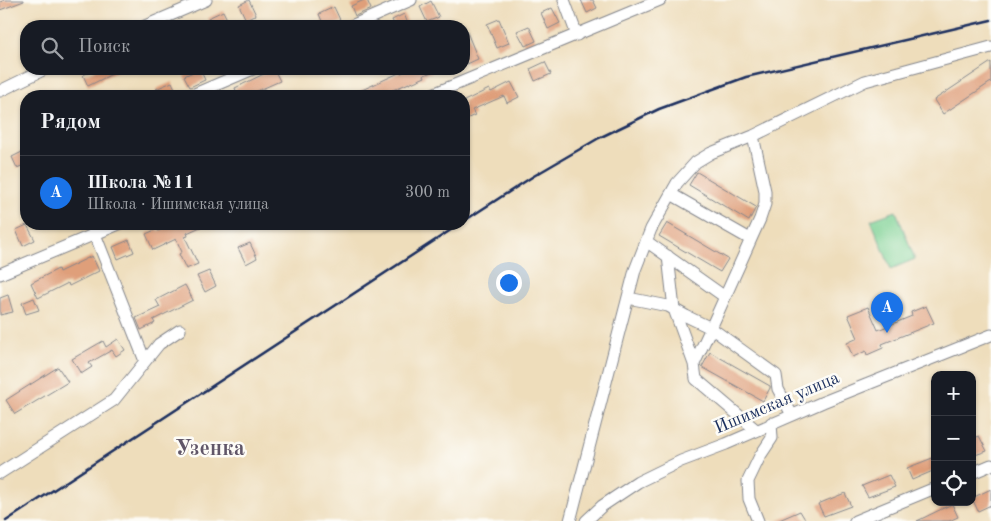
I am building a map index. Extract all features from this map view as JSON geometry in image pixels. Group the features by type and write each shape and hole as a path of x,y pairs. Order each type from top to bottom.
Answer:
{"street":[{"path":"159,20 206,0"},
{"path":"365,20 411,0"},
{"path":"564,0 577,35"},
{"path":"443,90 660,0"},
{"path":"570,521 635,270 651,229 677,183 696,162 711,153 753,136 865,81 991,47"},
{"path":"0,91 33,75"},
{"path":"204,90 239,75"},
{"path":"694,364 760,219 765,204 753,136"},
{"path":"671,194 750,239"},
{"path":"0,274 91,230"},
{"path":"93,230 145,361"},
{"path":"646,241 725,297"},
{"path":"668,256 674,309 694,364 696,379 756,430"},
{"path":"628,298 668,306 711,328 776,375 778,389 792,415"},
{"path":"0,473 114,400 160,344 180,330"},
{"name":"Ишимская улица","path":"586,521 602,506 638,482 681,461 991,335"},
{"path":"758,521 749,499 748,481 760,456 772,438 771,423"},
{"path":"976,471 991,465"},
{"path":"855,521 931,490"}],"green space":[{"path":"896,211 915,259 891,269 871,220"}],"building":[{"path":"5,0 24,1 0,10 0,2"},
{"path":"249,0 256,15 246,20 239,5"},
{"path":"367,0 371,9 355,16 351,6"},
{"path":"581,0 593,0 597,8 587,13"},
{"path":"431,1 439,17 426,20 420,7"},
{"path":"334,7 340,20 322,20 319,14"},
{"path":"552,8 560,23 548,29 541,13"},
{"path":"223,11 228,20 209,20 208,18"},
{"path":"404,14 406,20 392,20"},
{"path":"499,19 509,43 497,48 487,24"},
{"path":"529,26 536,41 525,46 517,31"},
{"path":"470,40 478,59 470,63"},
{"path":"545,62 551,74 535,81 530,69"},
{"path":"991,62 991,82 943,114 934,100"},
{"path":"83,75 110,75 88,86"},
{"path":"203,75 205,80 190,87 184,76"},
{"path":"262,75 277,75 280,81 260,90 236,90 235,88"},
{"path":"394,75 424,75 425,77 393,90 362,90"},
{"path":"172,82 176,90 157,90"},
{"path":"511,82 519,97 507,103 504,96 472,110 475,115 470,117 470,98 489,89 491,92"},
{"path":"20,153 20,167 17,168 12,157"},
{"path":"697,172 756,207 749,221 689,185"},
{"path":"667,223 728,259 720,272 659,236"},
{"path":"20,228 20,230 30,230 35,240 23,246 16,230"},
{"path":"155,230 194,230 187,233 188,236 185,237 198,264 186,269 179,254 182,252 176,239 153,250 146,234"},
{"path":"129,240 134,252 118,259 113,247"},
{"path":"250,243 257,258 246,264 238,248"},
{"path":"92,256 99,271 69,286 68,283 38,298 31,283 58,269 59,272"},
{"path":"209,271 216,286 205,292 197,276"},
{"path":"185,285 193,300 153,320 155,323 141,330 136,318 160,307 156,300"},
{"path":"8,295 13,312 0,315 0,298"},
{"path":"34,298 39,310 26,314 22,303"},
{"path":"926,306 934,323 882,344 883,348 867,355 866,351 853,357 847,343 858,338 848,315 868,307 878,330 912,316 911,312"},
{"path":"118,339 125,350 116,356 112,350 89,363 92,367 81,374 72,359 103,341 106,347"},
{"path":"710,352 770,386 763,401 702,367"},
{"path":"58,367 68,382 15,414 6,400"},
{"path":"979,436 987,451 976,455 976,437"},
{"path":"931,459 931,472 912,480 907,468"},
{"path":"889,475 895,487 868,497 862,486"},
{"path":"991,489 991,505 978,511 976,506 976,496"},
{"path":"845,493 851,506 824,516 818,504"},
{"path":"948,506 953,506 958,517 949,521 917,521"},
{"path":"800,511 806,521 777,521"}],"railway":[{"path":"470,217 532,177 599,138 659,109 746,77 991,20"},
{"path":"6,521 451,230"}],"place":[{"name":"Школа №11","path":"887,333"}],"district":[{"name":"Узенка","path":"210,449"}]}
